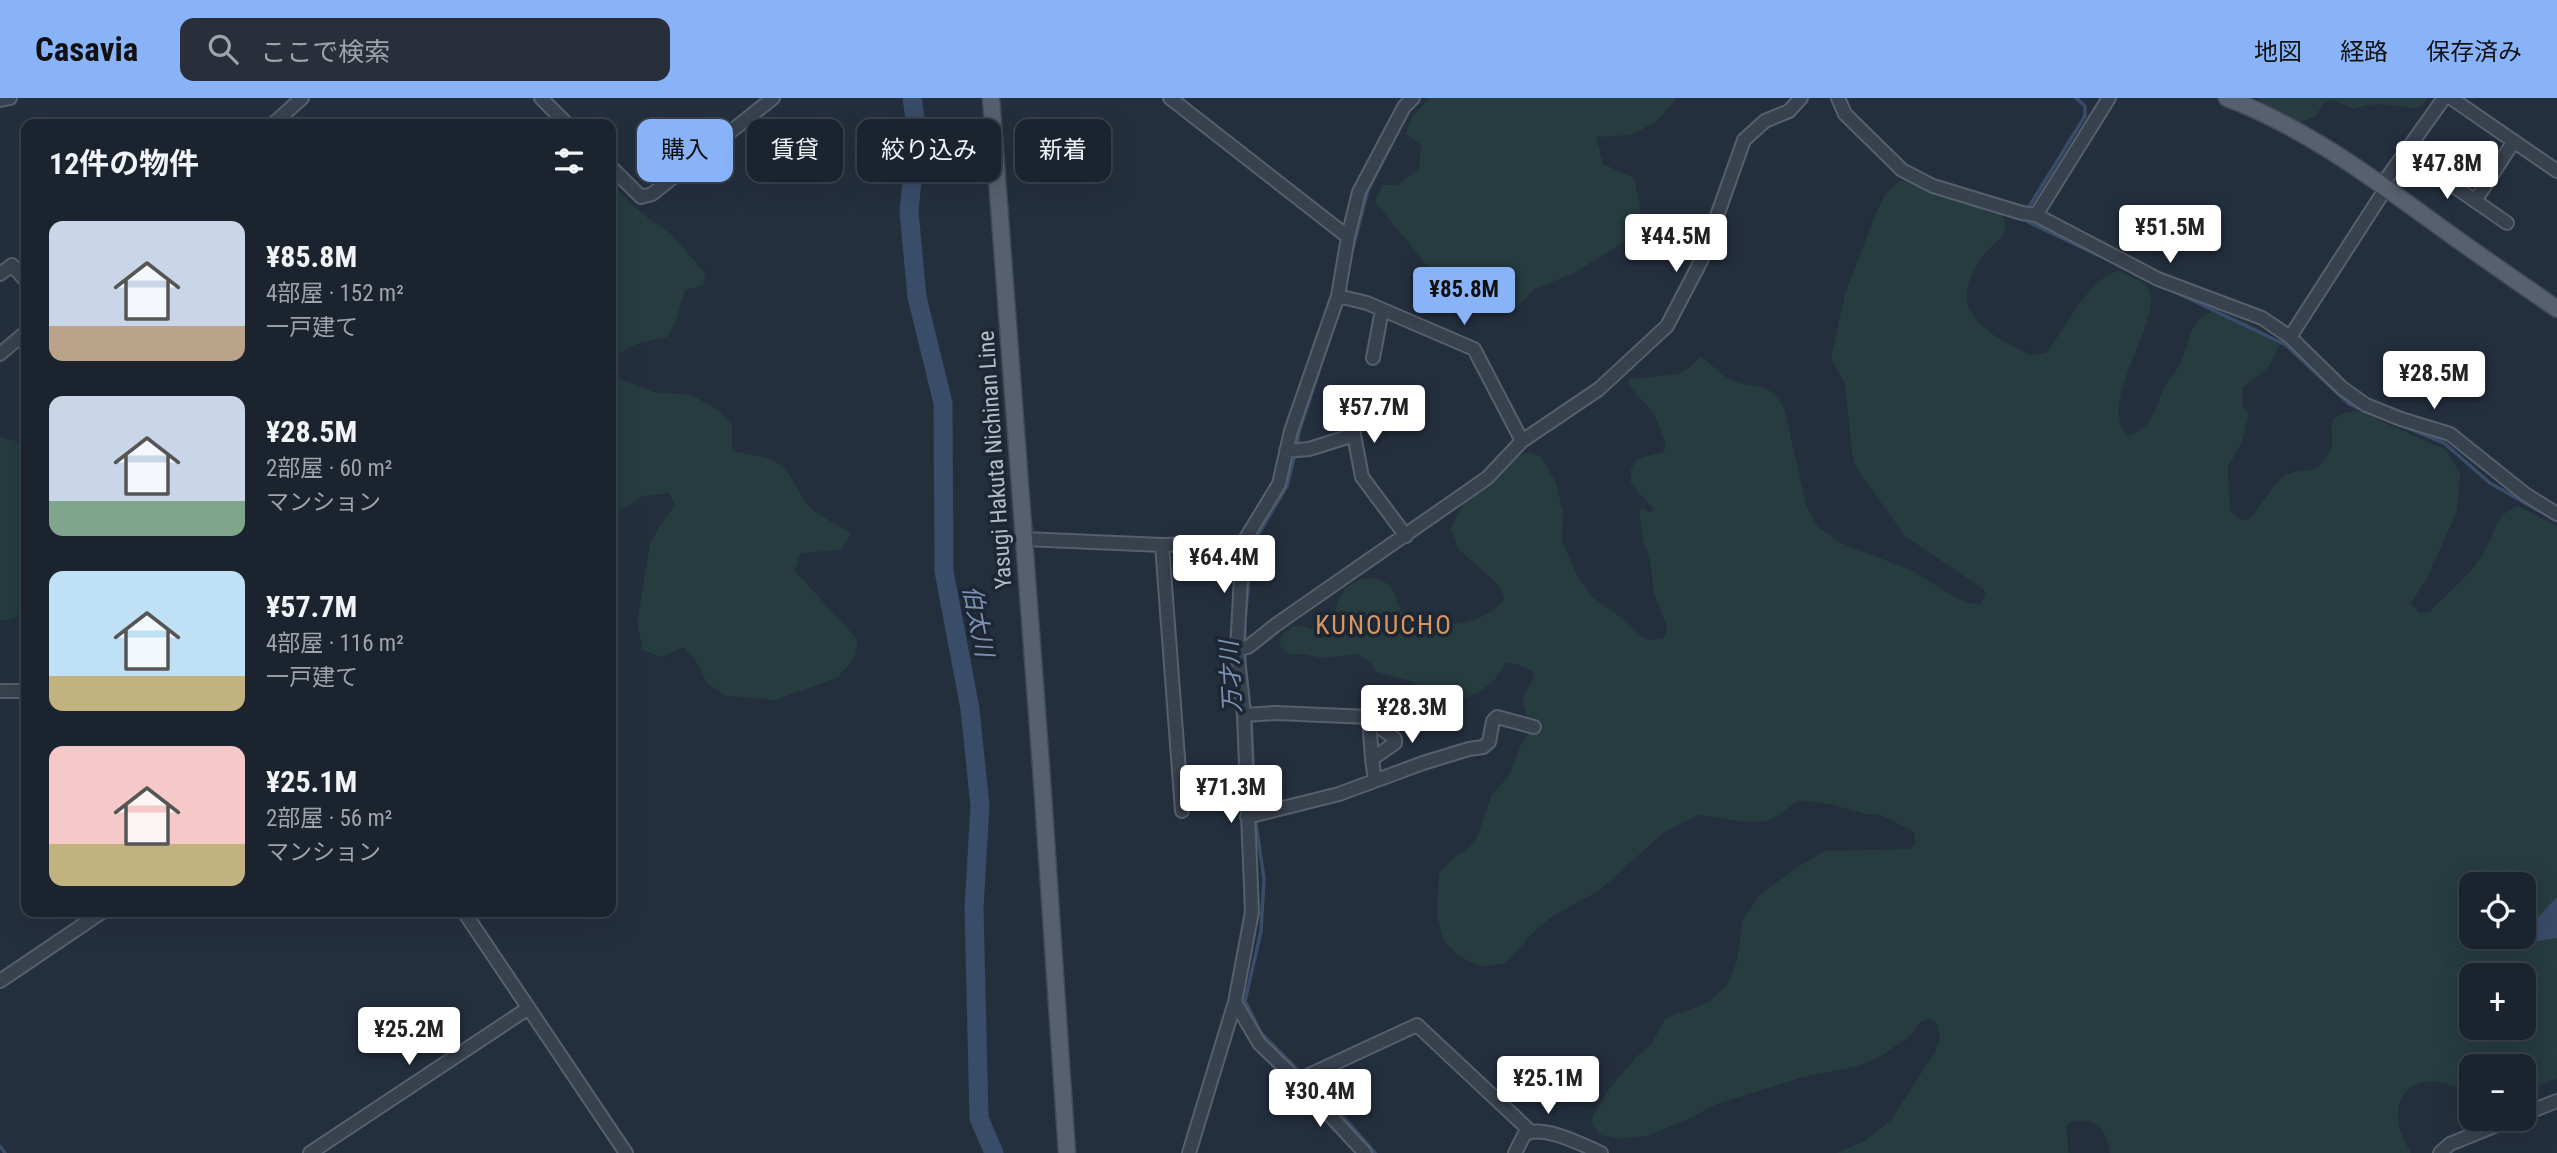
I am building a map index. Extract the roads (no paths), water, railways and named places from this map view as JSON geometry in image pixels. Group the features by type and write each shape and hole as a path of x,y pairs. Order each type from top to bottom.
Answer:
{"main road":[{"name":"Yasugi Hakuta Nichinan Line","path":"991,98 1055,957 1066,1153"},
{"path":"2227,98 2278,120 2384,187 2557,309"}],"street":[{"path":"0,100 10,98"},
{"path":"279,119 302,98"},
{"path":"541,98 562,119"},
{"path":"616,172 641,197 652,194 773,98"},
{"path":"1170,98 1348,237"},
{"path":"1189,1153 1235,1002 1252,912 1250,714 1242,648 1243,543 1279,484 1293,451 1291,431 1338,296 1359,192 1404,107 1413,98"},
{"path":"1242,648 1487,478 1522,441 1598,389 1667,326 1701,261 1744,140 1765,121 1789,110 1801,98"},
{"path":"1838,98 1845,114 1902,170 1933,186 2036,215 2158,279 2262,318 2290,337 2342,388 2366,405 2450,434 2525,494 2557,514"},
{"path":"2036,215 2109,98"},
{"path":"2290,337 2384,187 2444,98"},
{"path":"2451,98 2557,171"},
{"path":"2474,201 2514,141"},
{"path":"2406,153 2507,223"},
{"path":"0,274 12,265 21,275"},
{"path":"1338,296 1367,303 1474,349 1522,441"},
{"path":"1373,358 1382,310"},
{"path":"0,354 21,336"},
{"path":"1293,451 1354,435 1362,477 1406,536"},
{"path":"1024,539 1162,545 1243,543"},
{"path":"1162,545 1182,811"},
{"path":"0,691 21,691"},
{"path":"1250,714 1369,717 1375,780"},
{"path":"1372,759 1395,743 1395,739 1382,729 1377,716"},
{"path":"1253,815 1339,794 1469,749 1483,747 1489,741 1493,721 1497,717 1534,727"},
{"path":"0,981 95,917"},
{"path":"467,917 626,1153"},
{"path":"1235,1002 1259,1043 1303,1079 1365,1153"},
{"path":"310,1153 527,1009"},
{"path":"1303,1079 1417,1025 1530,1131 1548,1133 1601,1153"},
{"path":"2536,1109 2557,1101"},
{"path":"1515,1153 1524,1135 1530,1131"},
{"path":"2440,1153 2450,1144 2482,1131"}],"water":[{"path":"2557,897 2557,938 2536,941 2536,919"}],"waterway":[{"name":"伯太川","path":"912,98 917,131 909,211 917,297 943,403 944,571 970,709 980,806 974,908 979,1118 994,1153"},
{"path":"2027,210 2085,116 2085,106 2076,98"},
{"name":"万才川","path":"1350,259 1368,190 1407,114"},
{"path":"2028,217 2028,222 2121,266"},
{"path":"2169,289 2286,345 2349,404 2362,410"},
{"name":"万才川","path":"1297,447 1299,432 1342,301"},
{"path":"2395,423 2444,443 2490,483 2557,521"},
{"name":"万才川","path":"1295,454 1287,486 1252,545 1245,621 1245,664 1251,717 1256,824 1264,879 1261,931 1245,1001 1261,1033 1333,1105 1375,1153"},
{"path":"0,1146 5,1153"}],"district":[{"name":"KUNOUCHO","path":"1384,625"}]}
